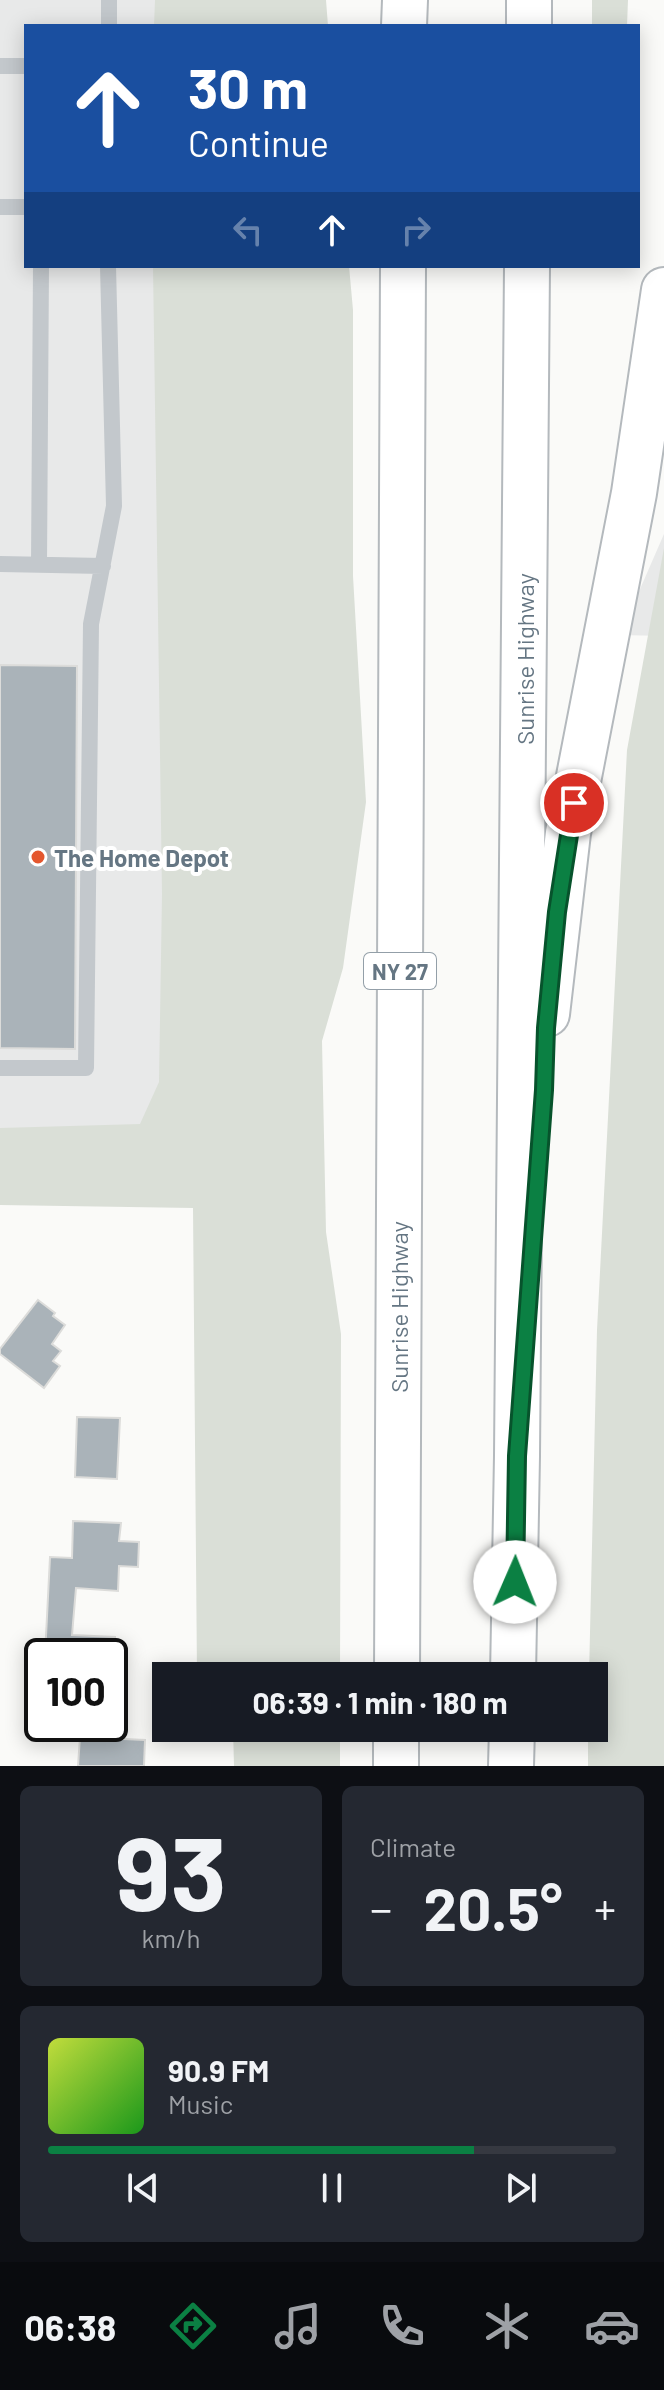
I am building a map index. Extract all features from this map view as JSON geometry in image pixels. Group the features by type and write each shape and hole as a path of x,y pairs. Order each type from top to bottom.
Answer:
{"highway":[{"path":"404,24 405,0"},
{"path":"529,0 529,24"},
{"name":"Sunrise Highway","path":"397,1662 403,268"},
{"name":"Sunrise Highway","path":"513,1662 527,268"},
{"path":"517,1456 546,1028 557,912 577,788 634,493 664,290"},
{"path":"396,1742 396,1766"},
{"path":"511,1766 512,1742"}],"lane":[{"path":"109,0 109,24"},
{"path":"0,66 24,66"},
{"path":"0,207 24,207"},
{"path":"39,564 41,268"},
{"path":"0,1068 86,1068 91,624 114,506 108,268"},
{"path":"0,564 103,566"}],"shaded area":[{"path":"0,0 197,0 196,24 24,24 24,268 193,268 180,1142 0,1146"},
{"path":"155,0 326,0 328,24 154,24"},
{"path":"592,0 628,0 627,24 592,24"},
{"path":"153,268 349,268 353,310 353,576 366,802 343,968 322,1041 326,1232 341,1334 340,1662 197,1662 193,1208 0,1205 0,1128 140,1124 159,1082 162,894"},
{"path":"664,534 664,636 620,635"},
{"path":"664,548 664,1766 588,1766 588,1742 608,1742 608,1662 589,1662 597,1330 627,750"},
{"path":"233,1742 340,1742 340,1766 234,1766"}],"building":[{"name":"The Home Depot","path":"0,665 77,666 75,1049 0,1048"},
{"path":"38,1300 65,1325 52,1344 61,1351 53,1361 60,1366 44,1388 0,1354 0,1349"},
{"path":"77,1417 120,1418 117,1479 75,1477"},
{"path":"73,1521 121,1523 119,1541 139,1542 138,1567 119,1566 118,1591 76,1588 72,1635 115,1638 46,1638 50,1557 72,1558"},
{"path":"145,1740 144,1766 78,1766 80,1742"}],"place":[{"name":"The Home Depot","path":"38,857"}],"route":[{"path":"515,1582 517,1456 546,1028 557,912 574,803"}]}
